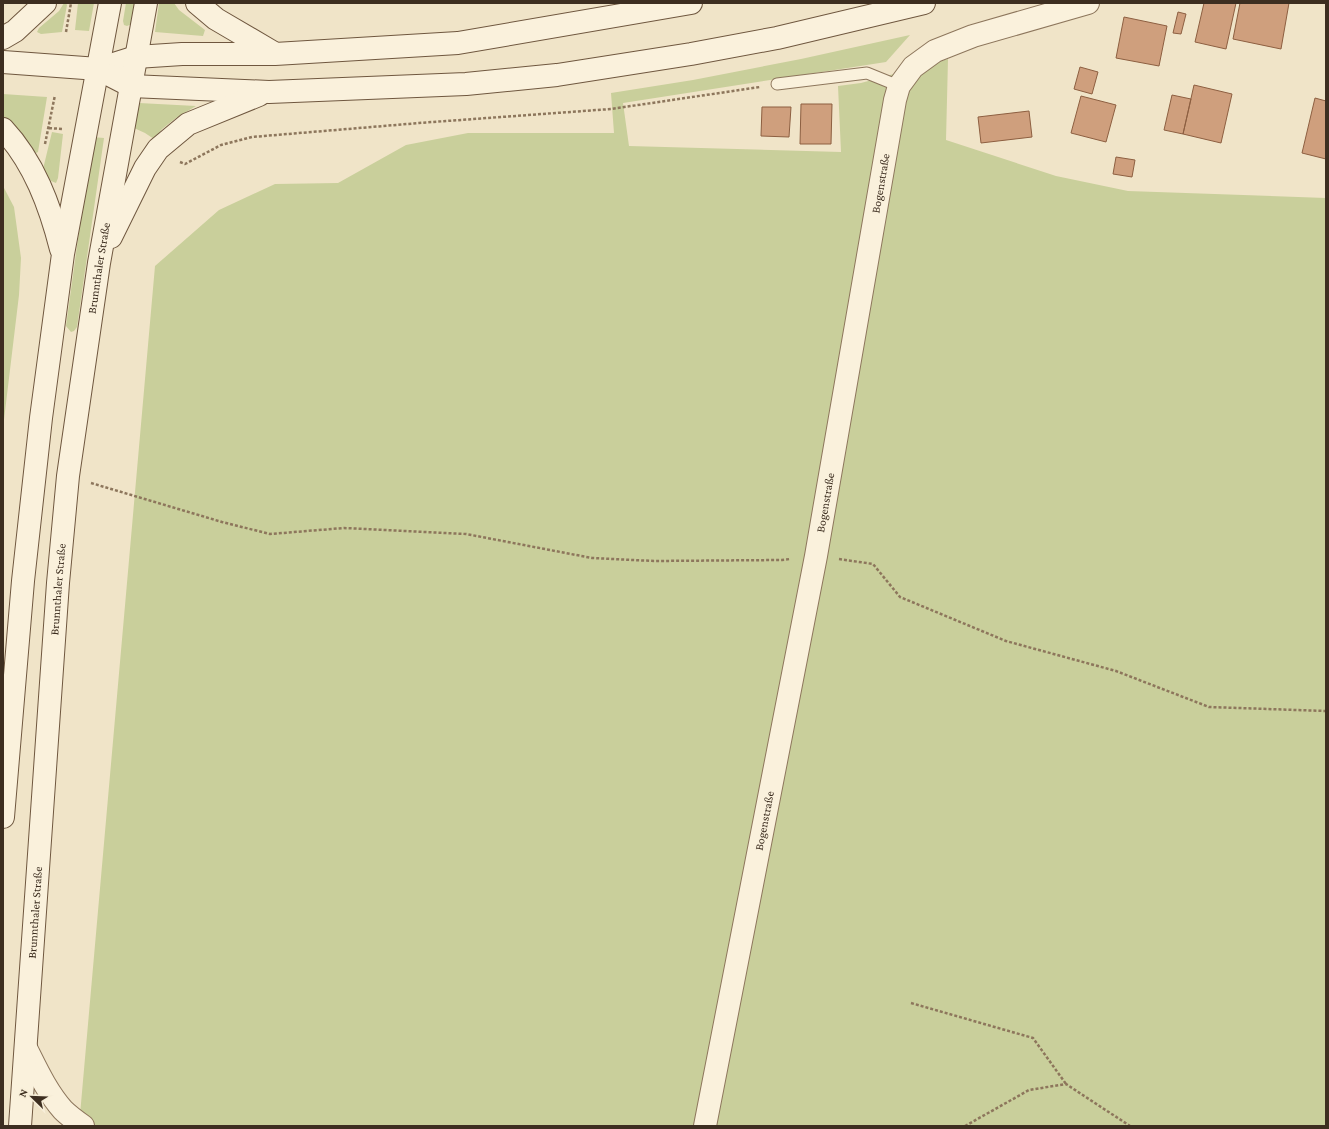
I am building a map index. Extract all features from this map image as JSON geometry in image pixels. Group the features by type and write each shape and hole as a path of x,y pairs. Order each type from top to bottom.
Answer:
{"main road":[{"path":"3,38 15,31 46,3"},
{"path":"3,818 24,573 41,418 63,254 110,3"},
{"name":"Brunnthaler Straße","path":"20,1126 58,584 68,476 99,263 146,3"},
{"path":"197,3 216,19 274,54"},
{"path":"3,62 98,69 136,57 182,54 274,54 458,43 691,3"},
{"path":"98,69 131,86 269,92 466,84 557,75 691,54 777,38 924,3"},
{"name":"Bogenstraße","path":"705,1126 816,556 895,100 899,86 913,67 935,50 973,36 1088,3"},
{"path":"99,263 145,168 158,149 188,124 269,92"},
{"path":"3,129 12,138 33,170 53,220 63,254"},
{"path":"26,1048 39,1075 50,1093 64,1111 83,1126"}],"lane":[{"path":"777,84 867,73 899,86"}],"path":[{"path":"66,32 71,3"},
{"path":"174,160 185,164 221,145 252,137 426,122 611,109 777,84"},
{"path":"55,95 49,128 62,129"},
{"path":"68,476 222,522 270,534 344,528 466,534 592,558 654,561 782,560 816,556 873,564 900,597 1006,641 1116,671 1209,706 1326,711"},
{"path":"911,1003 1033,1038 1066,1084 1130,1126"},
{"path":"965,1126 1029,1090 1066,1084"}],"green space":[{"path":"64,3 67,5 62,32 41,34 37,32 39,28 59,11"},
{"path":"78,3 94,3 89,31 75,30"},
{"path":"126,3 138,3 132,24 127,26 124,25 123,21"},
{"path":"159,3 174,3 179,10 205,30 203,36 155,32"},
{"path":"910,35 886,62 623,103 629,146 841,152 838,86 861,83 948,59 946,140 1056,176 1128,191 1326,198 1326,1126 79,1126 155,266 219,210 275,184 338,183 406,145 468,133 614,133 611,93 693,80 801,59"},
{"path":"3,94 47,97 38,152 36,153 32,151 18,131 3,116"},
{"path":"139,103 196,106 176,118 162,129 154,139 134,128"},
{"path":"52,132 63,134 58,178 56,183 51,181 43,169"},
{"path":"92,137 104,138 77,327 71,332 66,326"},
{"path":"3,186 14,207 21,258 19,295 3,428"}],"building":[{"path":"1204,3 1236,3 1226,49 1195,42"},
{"path":"1240,3 1289,3 1281,49 1233,39"},
{"path":"1178,12 1186,14 1181,34 1173,33"},
{"path":"1124,17 1167,26 1159,66 1116,58"},
{"path":"1080,67 1098,72 1092,94 1074,89"},
{"path":"1194,85 1232,94 1221,143 1183,134"},
{"path":"1172,95 1191,99 1183,134 1164,130"},
{"path":"1081,96 1116,105 1106,142 1071,133"},
{"path":"1315,98 1326,101 1326,159 1302,153"},
{"path":"801,104 832,104 831,144 800,144"},
{"path":"762,107 791,107 789,137 761,136"},
{"path":"1029,111 1032,137 981,143 978,117"},
{"path":"1116,157 1135,160 1132,177 1113,174"}]}
